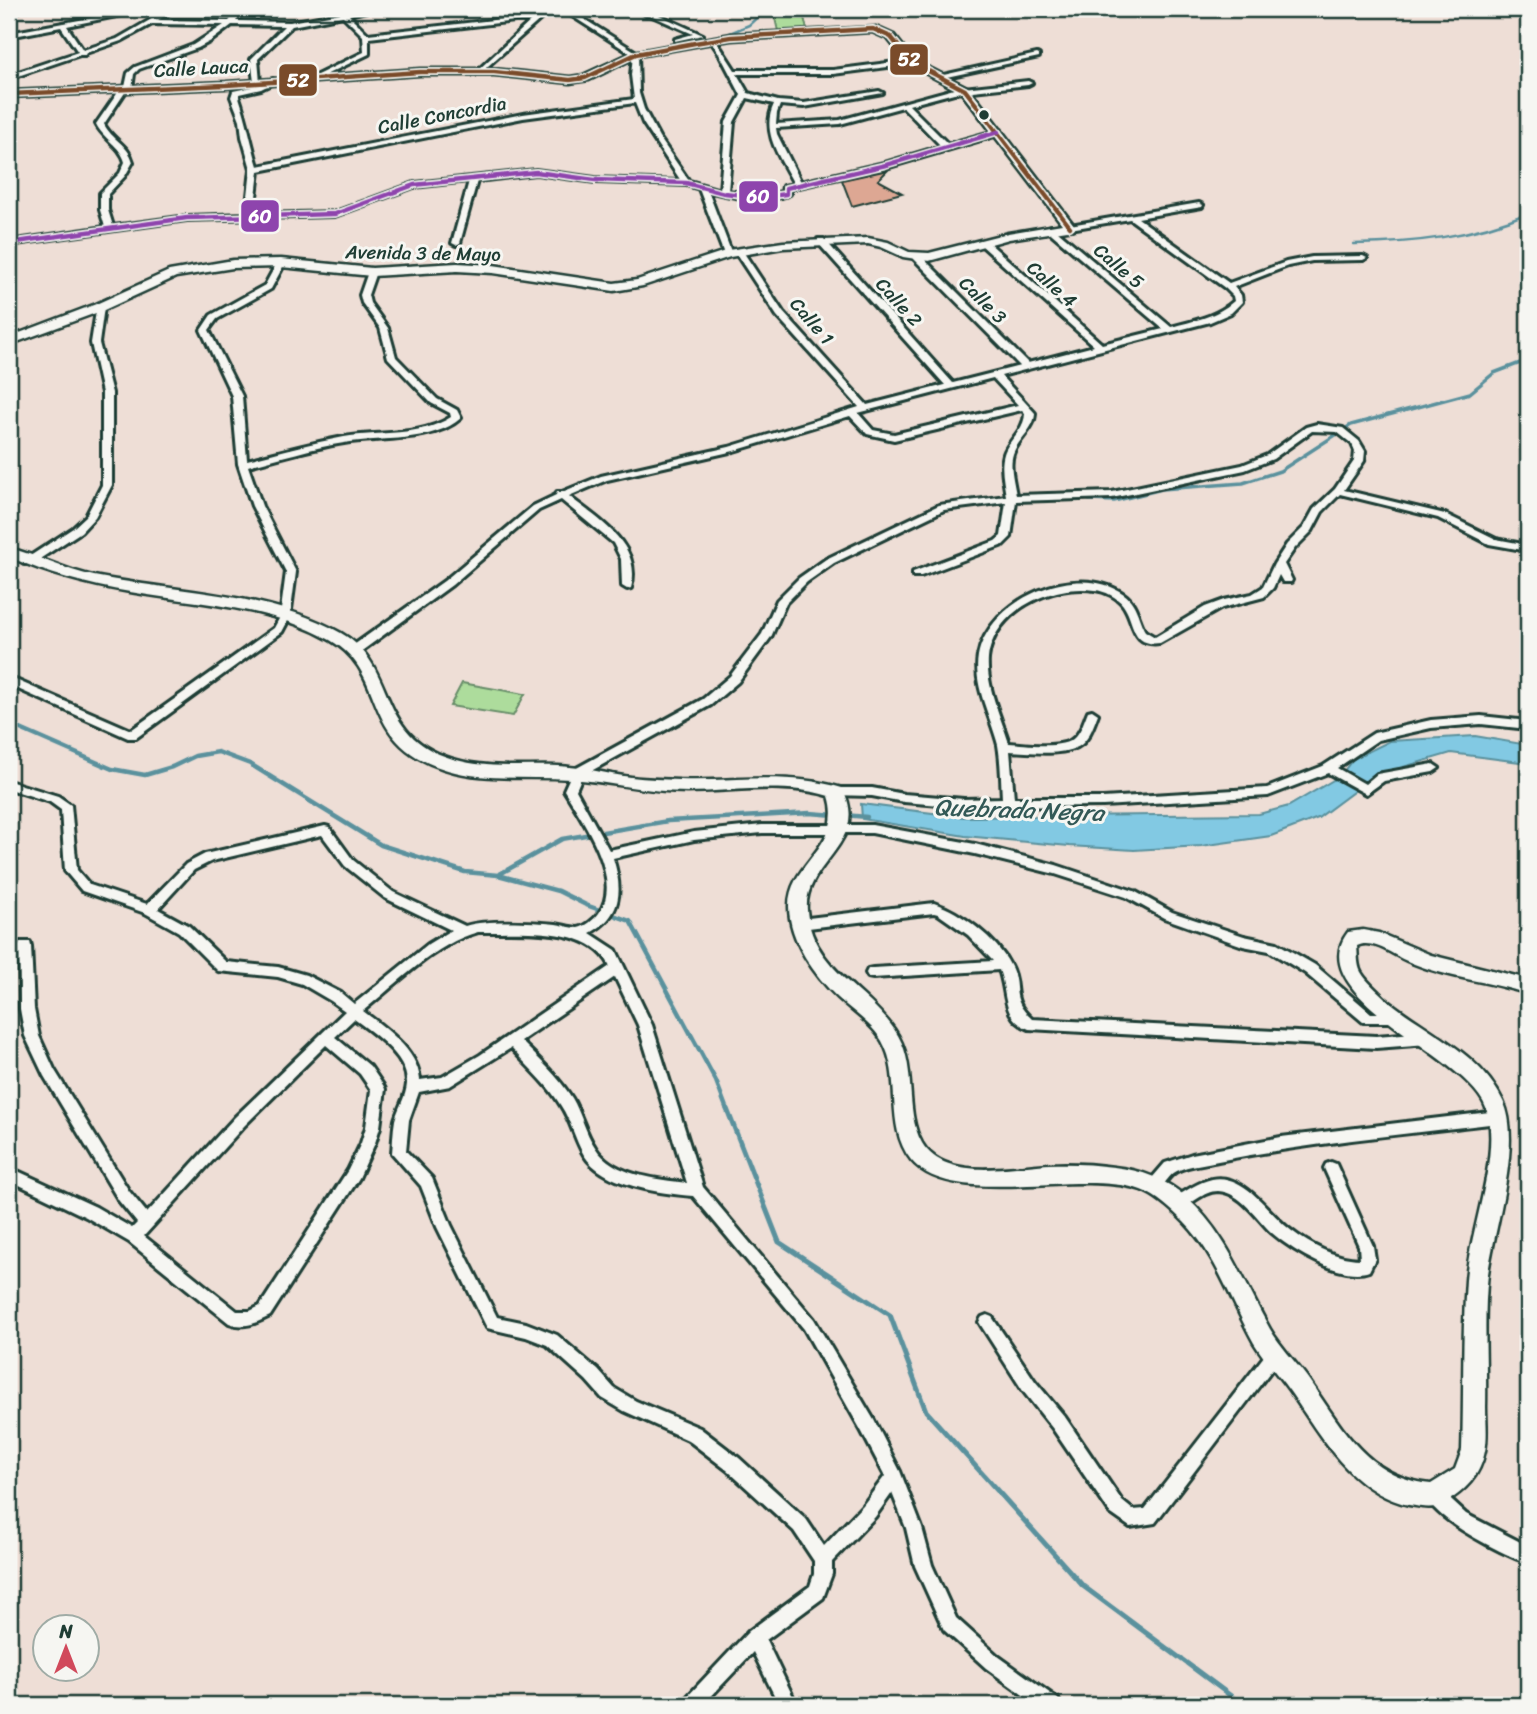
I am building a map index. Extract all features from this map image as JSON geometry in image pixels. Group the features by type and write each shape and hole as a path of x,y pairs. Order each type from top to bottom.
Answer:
{"street":[{"path":"9,11 23,9"},
{"path":"86,9 93,19"},
{"path":"9,35 148,9"},
{"path":"9,77 119,40 173,9"},
{"path":"109,227 104,210 104,193 127,169 129,160 127,152 108,139 100,124 125,89 131,73 137,68 214,38 234,22 243,9"},
{"path":"152,22 290,24 372,9"},
{"path":"479,72 549,9"},
{"path":"564,9 636,54 633,85 636,101 644,120 686,183"},
{"path":"644,11 670,9"},
{"path":"644,11 700,35 677,40"},
{"path":"315,78 367,54 366,36 345,15"},
{"path":"366,36 538,17"},
{"path":"258,82 254,59 290,24"},
{"path":"63,25 83,54"},
{"name":"Calle Lauca","path":"9,94 258,82 396,72 479,72 570,80 584,78 636,54 713,40 873,29 891,37 911,62"},
{"path":"713,40 724,53 745,95 778,103 804,105 879,93"},
{"path":"942,76 1037,56"},
{"path":"732,72 833,72 911,62 942,76 965,90 1070,227"},
{"path":"250,214 255,169 236,93 259,88 272,81"},
{"path":"773,126 839,124 937,94 1028,83"},
{"path":"724,193 730,122 745,95"},
{"name":"Calle Concordia","path":"255,169 523,116 636,101"},
{"path":"778,103 772,115 776,142 797,185"},
{"path":"904,104 947,148"},
{"path":"9,243 187,218 250,214 335,214 356,209 399,188 536,172 595,180 686,183 724,193 776,197 786,194 786,188 886,165 998,132"},
{"path":"456,243 474,178"},
{"name":"Calle 1","path":"702,186 733,253 780,314 865,408"},
{"name":"Avenida 3 de Mayo","path":"9,341 100,307 173,274 233,264 281,263 372,272 433,268 481,269 600,285 627,286 733,253 821,241 868,241 917,257 929,257 1049,228 1070,227 1199,205"},
{"path":"355,650 448,583 536,508 560,494 604,478 731,449 865,408 1207,320 1228,311 1238,302 1237,295 1228,286 1132,217"},
{"name":"Calle 5","path":"1049,228 1168,329"},
{"name":"Calle 2","path":"821,241 951,386"},
{"name":"Calle 4","path":"984,243 1100,347"},
{"name":"Calle 3","path":"917,257 1026,368"},
{"path":"1228,286 1286,264 1312,259 1363,258"},
{"path":"9,681 132,735 278,630 285,617 291,572 257,506 243,464 237,396 205,330 214,317 268,287 281,263"},
{"path":"243,464 346,440 431,429 446,425 456,418 454,412 434,401 392,358 384,328 366,303 365,295 372,272"},
{"path":"28,562 76,530 90,517 107,485 107,393 95,343 100,307"},
{"path":"917,574 999,543 1006,537 1011,498 1007,464 1009,453 1030,421 1029,410 1023,407 995,375"},
{"path":"852,412 870,432 894,437 1023,407"},
{"path":"580,933 600,921 611,904 613,876 587,818 570,790 577,773 707,702 734,679 759,646 767,635 781,602 803,580 830,561 942,507 1011,498 1112,495 1245,467 1270,457 1317,426 1340,430 1351,437 1360,451 1359,461 1338,491 1318,511 1308,529 1291,546 1279,564 1272,583 1264,592 1250,599 1228,602 1216,607 1156,641 1145,639 1137,631 1131,606 1119,595 1092,585 1046,592 1020,604 993,632 983,656 983,671 1004,747 1008,802"},
{"path":"1338,491 1441,516 1493,542 1528,548"},
{"path":"560,494 617,541 626,559 627,586"},
{"path":"9,552 28,562 90,582 199,598 285,617 337,637 355,650 391,725 408,745 427,758 458,767 577,773 632,783 685,786 775,782 816,785 839,810 913,836 1056,870 1130,894 1168,915 1215,933 1272,947 1310,969 1368,1018 1395,1017"},
{"path":"1279,564 1287,580"},
{"path":"1004,747 1066,747 1076,743 1085,732 1091,714"},
{"path":"603,850 762,829 839,810 872,792 904,798 964,803 1103,802 1268,792 1332,770 1374,737 1420,727 1481,720 1528,725"},
{"path":"1332,770 1366,790 1381,777 1433,768"},
{"path":"9,785 54,799 67,808 71,871 86,888 149,910 184,929 223,967 278,972 306,980 354,1011 386,1036 406,1059 413,1074 414,1087 402,1119 399,1153 427,1182 444,1227 492,1323 526,1330 552,1340 592,1374 608,1393 629,1406 694,1434 733,1464 800,1525 822,1559 823,1574 817,1592 755,1637 691,1705"},
{"path":"839,810 798,900 800,924 834,982 891,1039 900,1062 910,1139 918,1153 929,1163 953,1174 1092,1174 1153,1185 1179,1203 1209,1236 1234,1276 1274,1356 1355,1460 1372,1475 1400,1491 1434,1496 1460,1520 1528,1555"},
{"path":"149,910 190,867 209,857 324,830 349,863 389,895 465,931"},
{"path":"800,924 934,908 944,910 989,947 1004,965 1009,999 1014,1012 1029,1024 1376,1042 1429,1038"},
{"path":"134,1237 240,1121 326,1037 433,948 478,927 555,929 580,933 611,954 645,1025 697,1190 809,1324 894,1476 914,1528 924,1566 950,1624 992,1662 1052,1705"},
{"path":"1434,1496 1463,1477 1474,1450 1477,1278 1500,1149 1498,1117 1496,1107 1483,1084 1461,1062 1395,1017 1368,993 1350,971 1348,945 1354,937 1368,936 1388,942 1416,957 1528,987"},
{"path":"25,946 27,1009 32,1036 49,1072 124,1196 145,1222"},
{"path":"873,973 1004,965"},
{"path":"414,1087 445,1082 618,968"},
{"path":"9,1173 91,1212 134,1237 233,1318 251,1318 265,1311 366,1155 378,1089 365,1070 326,1037"},
{"path":"512,1040 565,1100 596,1160 614,1171 650,1183 674,1189 697,1190"},
{"path":"1153,1185 1170,1167 1215,1156 1281,1143 1498,1117"},
{"path":"1179,1203 1213,1184 1224,1185 1238,1193 1298,1244 1344,1264 1364,1266 1368,1259 1366,1246 1331,1168"},
{"path":"987,1322 1029,1386 1059,1423 1116,1507 1130,1519 1149,1517 1274,1356"},
{"path":"822,1559 869,1511 894,1476"},
{"path":"755,1637 788,1705"}],"green space":[{"path":"803,13 807,30 778,31 774,14"},
{"path":"462,683 525,694 513,716 450,706"}],"water":[{"name":"Quebrada Negra","path":"1475,736 1528,745 1528,763 1451,753 1376,775 1318,818 1271,836 1201,846 1134,850 1069,846 965,836 862,819 861,804 964,817 1259,814 1289,806 1340,776 1353,759 1390,741"}],"building":[{"path":"888,170 878,180 902,193 852,206 842,180"}],"waterway":[{"path":"723,36 749,25 766,9"},
{"path":"1354,244 1442,237 1486,228 1528,213"},
{"path":"1089,500 1114,501 1162,489 1243,483 1280,471 1351,425 1470,393 1494,373 1528,360"},
{"path":"9,724 112,769 145,775 172,767 195,756 218,752 250,764 381,845 465,872 498,875"},
{"name":"Quebrada Negra","path":"498,875 562,839 668,821 810,813 835,815"},
{"name":"Quebrada Negra","path":"844,815 867,817"},
{"path":"498,875 558,891 586,905 630,921 716,1081 727,1110"},
{"path":"727,1109 779,1242 890,1315 926,1411 1083,1586 1243,1705"}],"transit line":[{"name":"52","path":"9,94 226,85 420,72 494,72 570,80 585,78 636,54 695,43 731,37 873,29 891,37 911,62 965,90 1070,227"},
{"name":"60","path":"9,243 187,218 335,214 414,185 536,172 595,180 686,183 724,193 762,197 786,194 786,188 886,165 998,132"}]}
